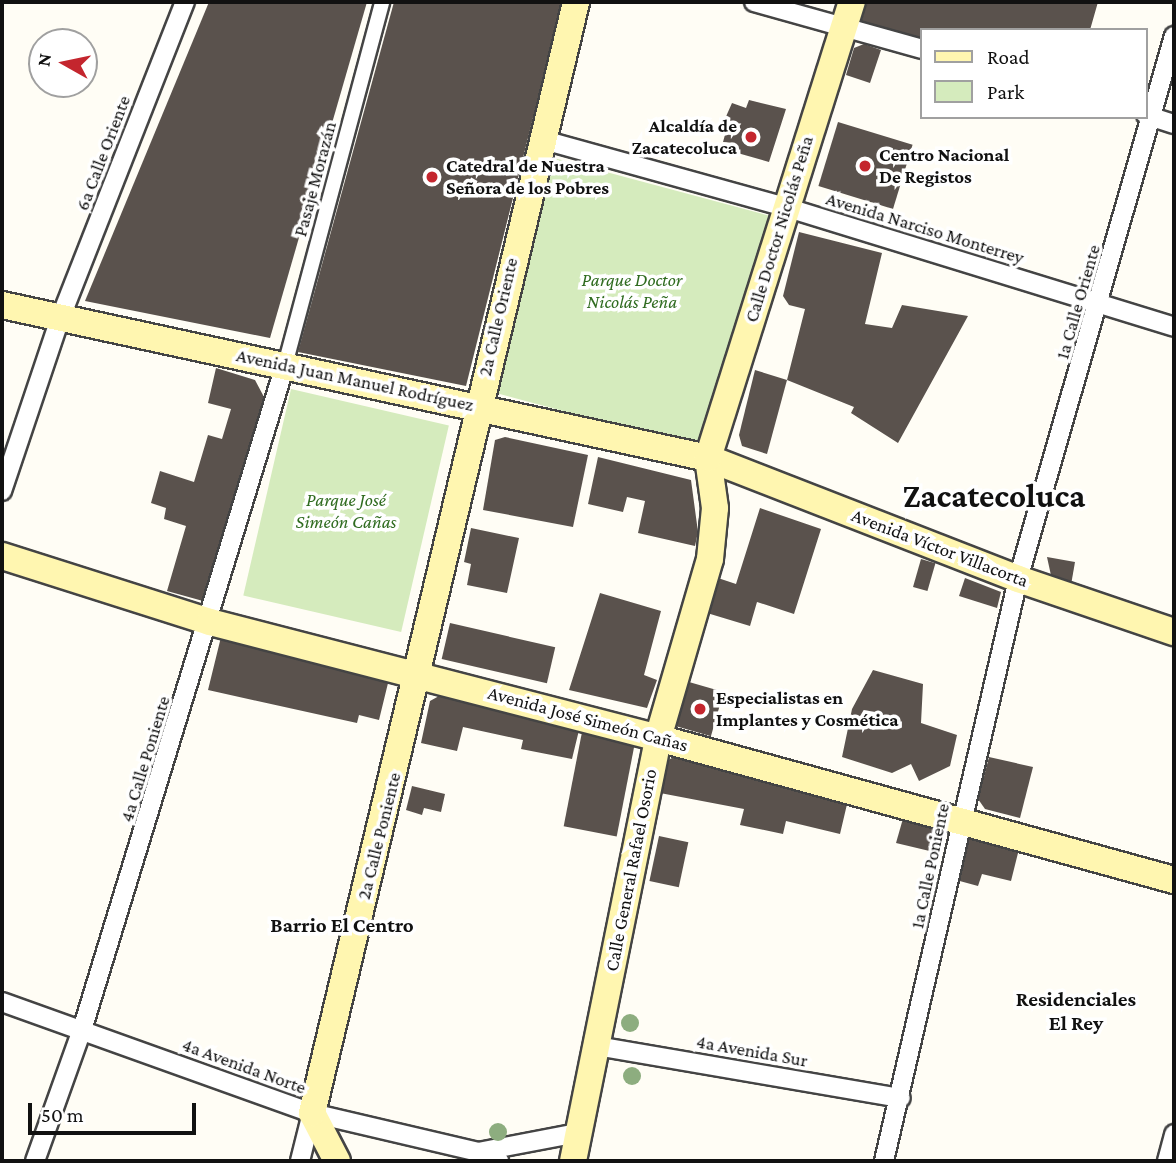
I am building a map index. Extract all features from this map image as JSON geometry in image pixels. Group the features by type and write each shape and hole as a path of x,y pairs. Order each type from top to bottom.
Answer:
{"main road":[{"name":"2a Calle Oriente","path":"418,674 477,405 540,139 576,2"},
{"name":"Calle Doctor Nicolás Peña","path":"708,458 848,14"},
{"name":"Avenida Juan Manuel Rodríguez","path":"2,305 477,405 708,458"},
{"name":"Avenida Víctor Villacorta","path":"708,458 1018,579 1174,632"},
{"name":"Calle General Rafael Osorio","path":"573,1161 658,738 710,559 715,508 708,458"},
{"name":"Avenida José Simeón Cañas","path":"2,556 210,622 658,738 1174,880"},
{"name":"2a Calle Poniente","path":"312,1113 418,674"},
{"path":"312,1113 337,1161"}],"street":[{"name":"6a Calle Oriente","path":"2,491 60,319 185,2"},
{"name":"Pasaje Morazán","path":"285,365 382,2"},
{"path":"754,2 848,14 920,48"},
{"name":"1a Calle Oriente","path":"1018,579 1174,36"},
{"path":"1149,116 1174,124"},
{"name":"Avenida Narciso Monterrey","path":"540,139 785,207 1174,327"},
{"name":"4a Calle Poniente","path":"35,1161 82,1030 210,622 285,365"},
{"name":"1a Calle Poniente","path":"884,1161 901,1098 1018,579"},
{"name":"4a Avenida Norte","path":"2,1002 312,1113 478,1152 499,1161"},
{"name":"4a Avenida Sur","path":"596,1046 901,1098"},
{"name":"2a Calle Poniente","path":"300,1161 312,1113"},
{"name":"4a Avenida Norte","path":"478,1152 578,1133"},
{"path":"1167,1161 1174,1133"}],"green space":[{"name":"Parque Doctor Nicolás Peña","path":"554,158 769,216 707,449 491,392"},
{"name":"Parque José Simeón Cañas","path":"291,389 449,425 401,632 243,596"}],"building":[{"path":"209,2 367,2 270,338 85,301"},
{"name":"Catedral de Nuestra Señora de los Pobres","path":"394,2 562,2 466,386 298,352"},
{"path":"867,2 1098,2 1091,28 920,28 920,39 861,23"},
{"path":"864,44 881,50 870,83 846,75 854,48"},
{"name":"Alcaldía de Zacatecoluca","path":"749,100 786,109 769,162 734,152 735,143 723,142 726,131 720,130 732,103 746,108"},
{"name":"Centro Nacional De Registos","path":"838,122 913,145 893,209 818,186"},
{"path":"799,232 882,253 865,324 892,328 902,305 968,316 898,443 851,413 854,407 787,380 805,309 789,305 783,296"},
{"path":"216,368 255,380 264,397 203,601 167,591 186,526 164,519 166,508 151,503 160,471 194,482 208,435 222,439 231,409 208,403"},
{"path":"755,370 787,380 767,454 742,446 739,435"},
{"path":"505,437 588,455 573,527 483,510 495,440"},
{"path":"598,457 691,480 698,532 695,546 638,533 645,501 627,497 623,512 588,504"},
{"path":"760,508 821,529 794,614 757,602 750,626 707,613 718,578 736,584"},
{"path":"471,528 519,538 507,593 467,585 471,564 464,562"},
{"path":"1047,557 1075,562 1071,585 1052,580"},
{"path":"921,559 935,563 927,591 913,587"},
{"path":"965,578 1001,592 997,608 959,596"},
{"path":"600,593 661,611 644,675 657,680 647,708 569,690"},
{"path":"450,623 555,647 547,683 442,659"},
{"path":"221,637 389,679 379,720 359,715 357,723 208,690"},
{"path":"873,670 923,684 921,723 957,735 950,766 919,781 911,764 892,773 842,757 852,709"},
{"name":"Especialistas en Implantes y Cosmética","path":"689,682 724,692 711,736 676,726"},
{"path":"439,696 580,726 572,759 521,749 523,740 463,727 457,751 421,743 430,701"},
{"path":"582,732 635,742 617,837 564,826"},
{"path":"674,757 848,800 840,834 786,821 783,834 740,825 744,809 660,793 668,760"},
{"path":"989,757 1033,767 1020,818 985,809 978,799"},
{"path":"412,786 445,794 441,812 424,808 422,815 406,810"},
{"path":"904,815 944,830 938,853 896,843"},
{"path":"659,836 688,842 679,887 649,881"},
{"path":"968,836 1019,849 1011,881 982,874 978,886 956,880"}],"place":[{"name":"Alcaldía de Zacatecoluca","path":"751,137"},
{"name":"Centro Nacional De Registos","path":"865,166"},
{"name":"Catedral de Nuestra Señora de los Pobres","path":"432,177"},
{"name":"Especialistas en Implantes y Cosmética","path":"700,709"}],"district":[{"name":"Zacatecoluca","path":"994,496"},
{"name":"Barrio El Centro","path":"342,925"},
{"name":"Residenciales El Rey","path":"1076,1011"}]}
